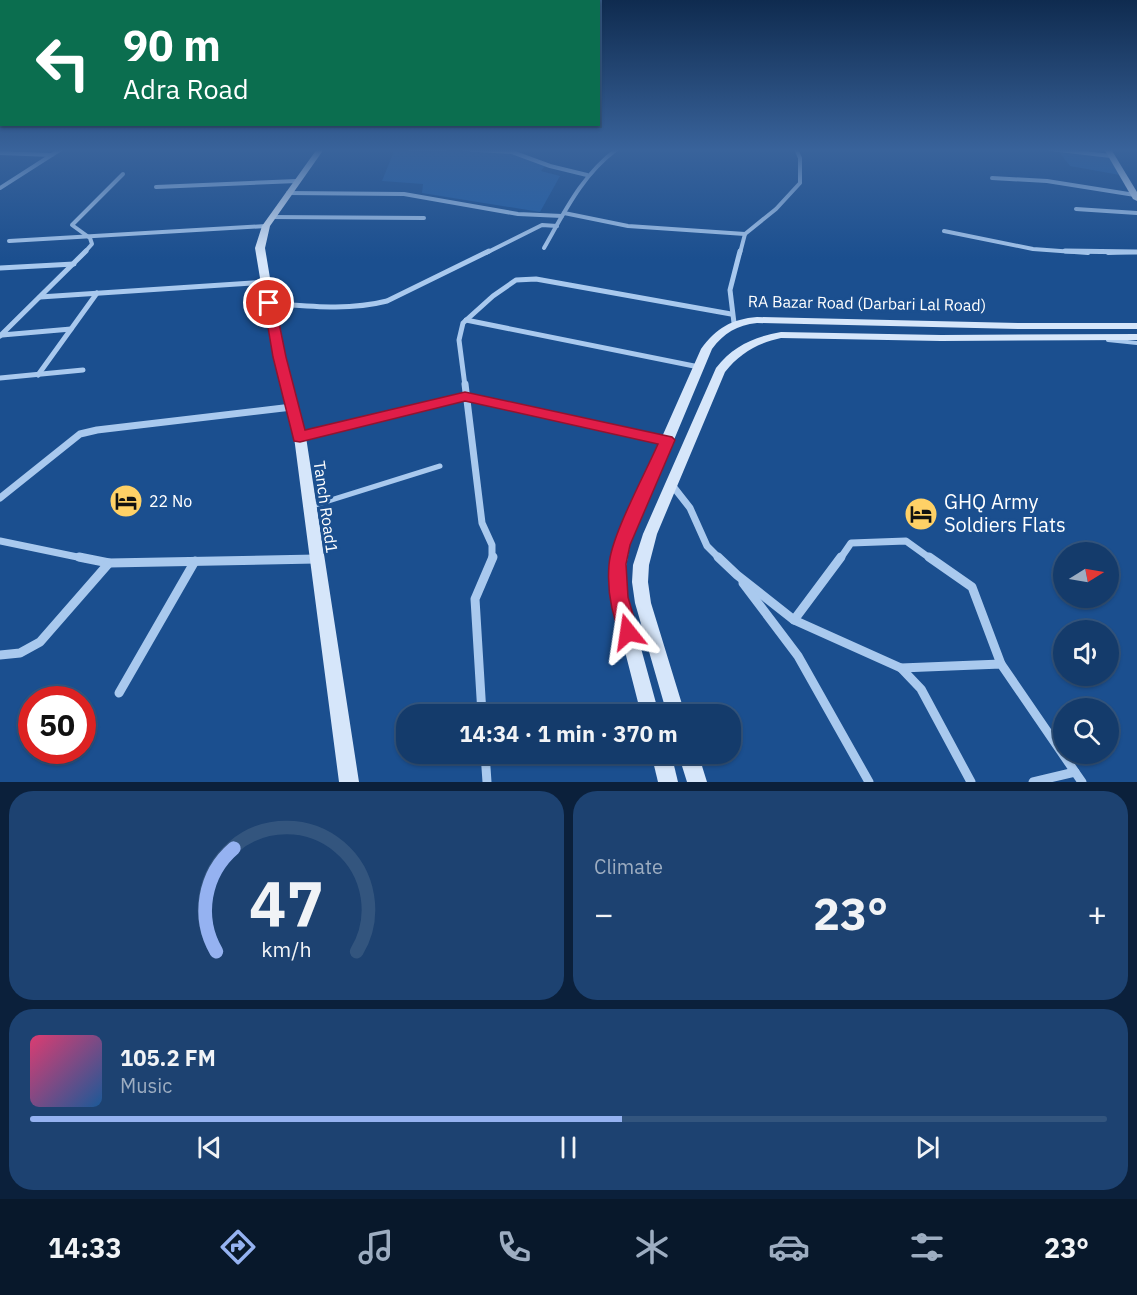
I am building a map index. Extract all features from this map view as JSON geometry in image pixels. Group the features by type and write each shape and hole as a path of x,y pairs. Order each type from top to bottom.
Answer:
{"main road":[{"name":"Tanch Road1","path":"294,185 262,235 260,248 279,357 300,437 349,782"},
{"name":"RA Bazar Road (Darbari Lal Road)","path":"647,704 619,597 616,577 622,545 699,367 717,333 733,318 1009,326 1137,326"},
{"name":"RA Bazar Road (Darbari Lal Road)","path":"673,704 648,623 640,582 641,565 651,534 720,371 728,359 739,350 760,339 781,335 941,338 1137,337"},
{"path":"664,764 668,782"},
{"path":"691,764 697,782"}],"street":[{"path":"0,335 92,244 90,238 72,225 112,185"},
{"path":"156,188 206,185"},
{"path":"544,248 563,215 569,199 580,185"},
{"path":"481,704 475,599 493,556 492,545 482,523 465,396 459,340 466,320 493,296 516,280 536,279 733,318 730,290 745,234 776,209 798,185"},
{"path":"1068,185 1136,197"},
{"path":"288,193 404,194 518,214 563,215 628,226 745,234"},
{"path":"1076,209 1137,213"},
{"path":"9,241 90,238 269,222 424,218"},
{"path":"269,303 347,308 370,306 387,301 542,225 556,226"},
{"path":"944,231 1033,249 1093,253 1137,252"},
{"path":"0,268 74,264"},
{"path":"40,297 266,282"},
{"path":"38,375 97,293"},
{"path":"466,320 699,367"},
{"path":"0,335 71,329"},
{"path":"0,378 83,370"},
{"path":"300,437 465,396 667,440"},
{"path":"0,498 80,434 97,430 292,407"},
{"path":"672,484 690,508 707,546 737,575 794,620 901,668 921,689 971,782"},
{"path":"0,541 109,563 316,559"},
{"path":"794,620 850,543 906,541 972,587 1001,664 1082,782"},
{"path":"119,693 195,561"},
{"path":"0,655 20,653 40,642 109,563"},
{"path":"737,575 798,656 869,782"},
{"path":"901,668 1001,664"},
{"path":"486,764 487,782"},
{"path":"1033,782 1075,772"}],"lane":[{"path":"1081,337 1137,343"},
{"path":"309,507 440,465"}],"shaded area":[{"path":"423,185 555,185 540,212 422,193"}],"place":[{"name":"22 No","path":"126,501"},
{"name":"GHQ Army Soldiers Flats","path":"921,514"}],"route":[{"path":"269,303 279,357 300,437 465,396 667,440 634,514 622,545 618,564 616,577 628,632"}]}
